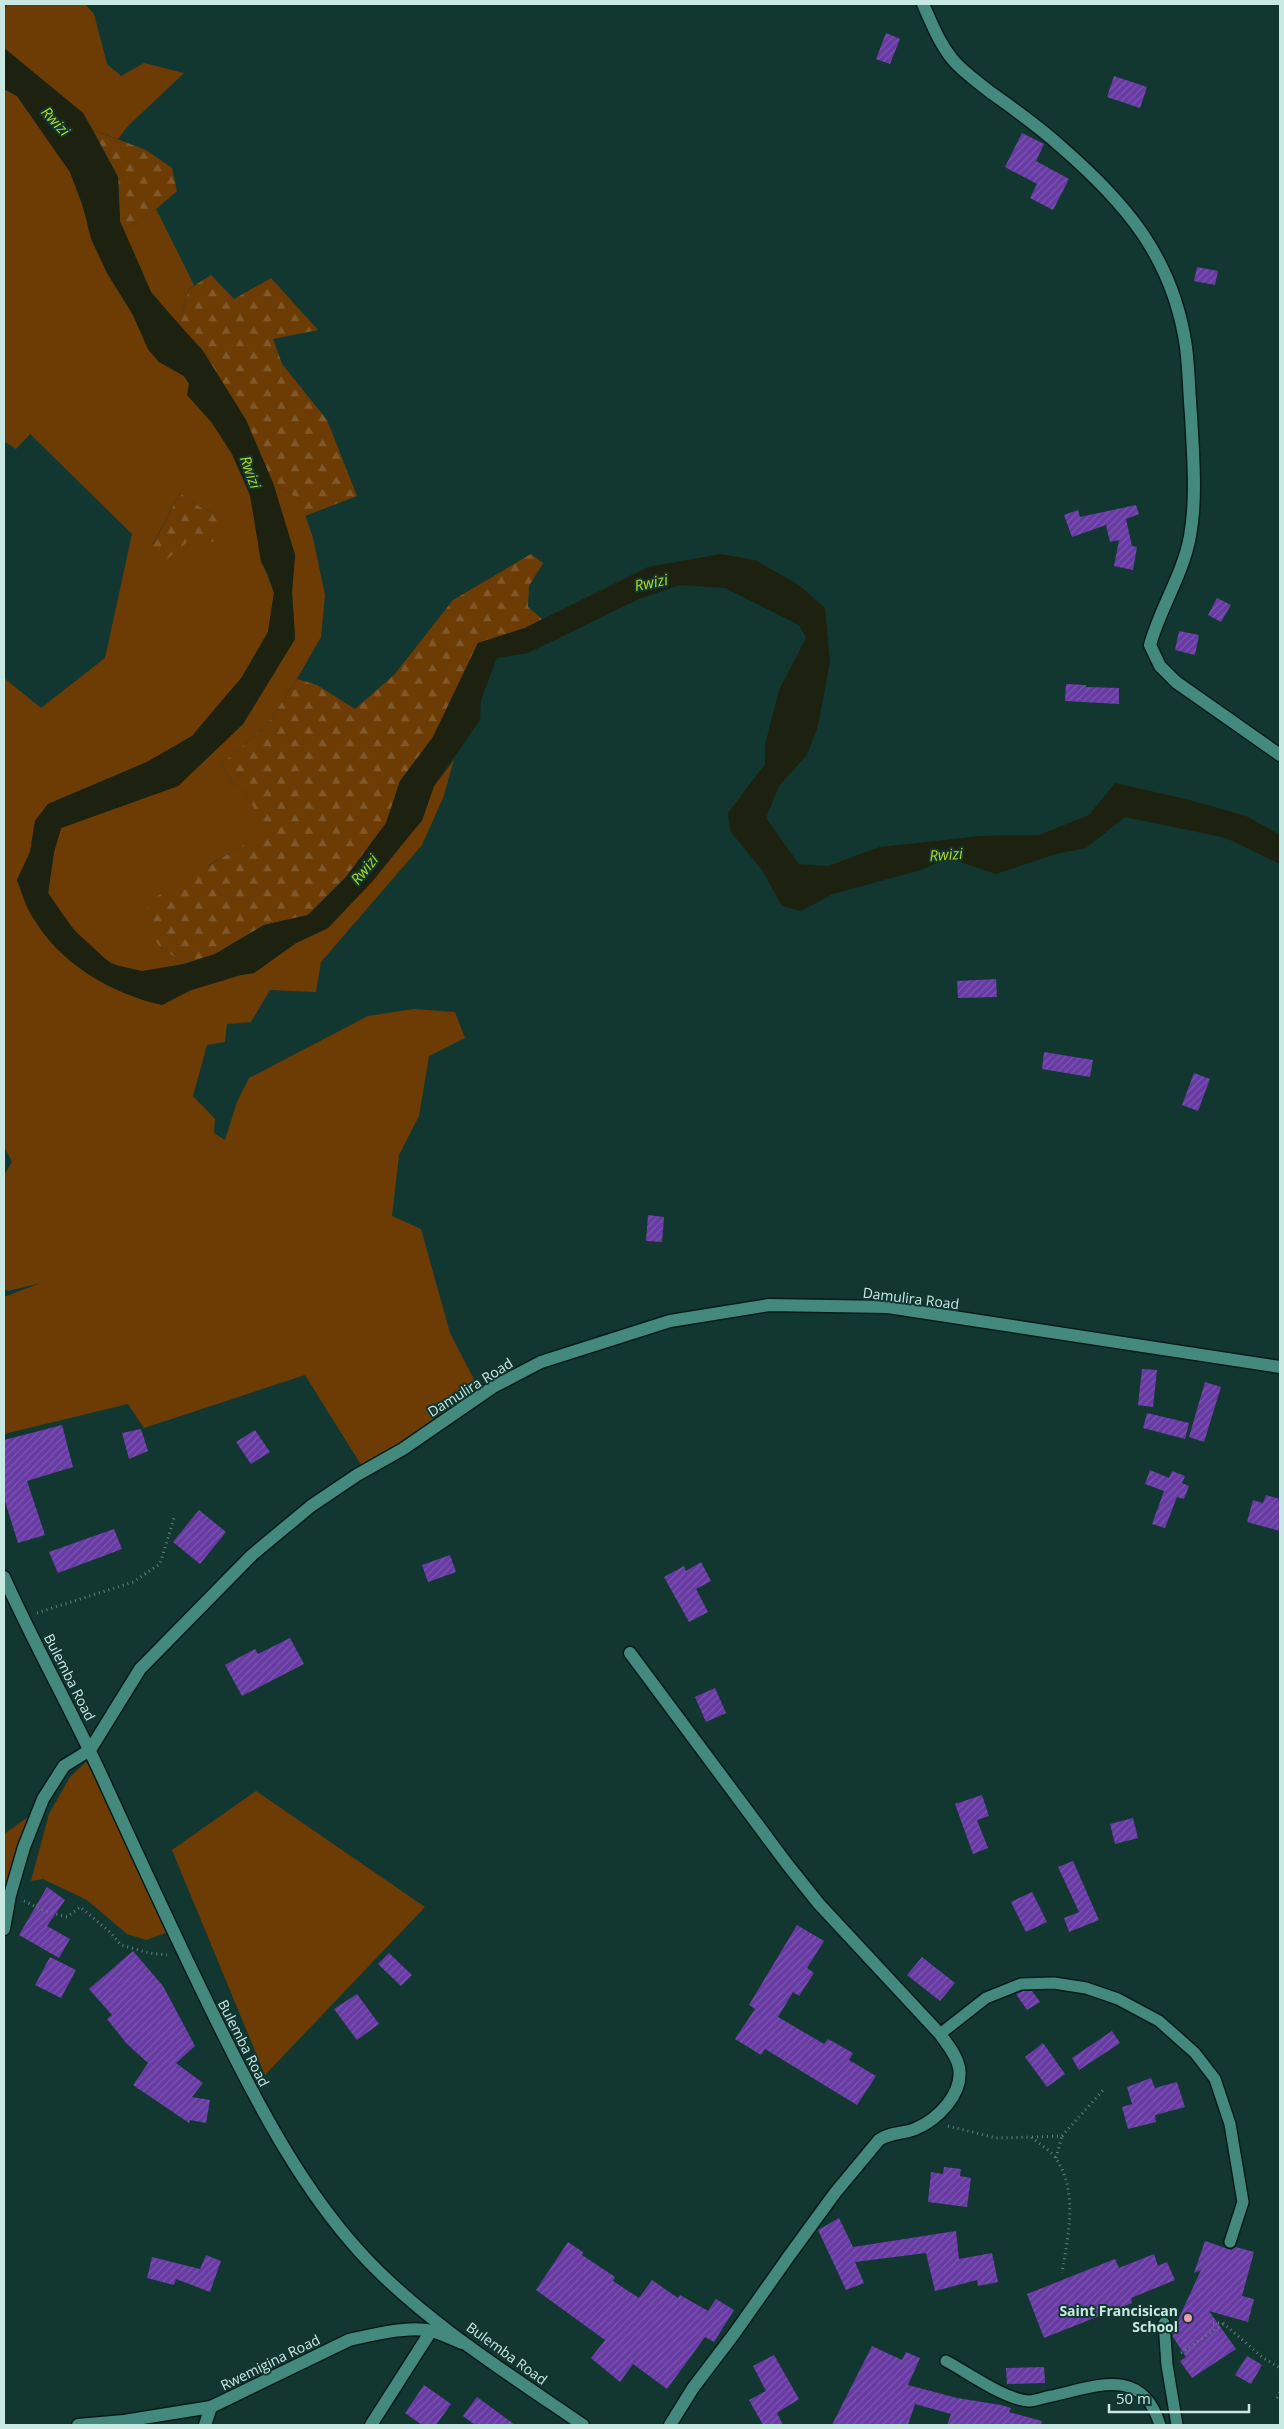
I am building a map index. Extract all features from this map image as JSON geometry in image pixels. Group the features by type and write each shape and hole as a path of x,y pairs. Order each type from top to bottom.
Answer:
{"street":[{"path":"923,4 940,42 954,62 1045,132 1079,162 1129,213 1157,256 1171,288 1186,348 1192,434 1193,501 1190,536 1183,563 1150,645 1160,666 1176,682 1280,755"},
{"name":"Damulira Road","path":"4,1929 10,1895 24,1847 44,1799 64,1766 90,1750 140,1669 252,1555 311,1506 357,1475 403,1449 493,1387 541,1362 630,1332 670,1321 769,1305 888,1307 1280,1367"},
{"name":"Bulemba Road","path":"4,1577 22,1618 90,1750 184,1957 254,2095 289,2155 325,2207 359,2251 404,2294 471,2347 583,2425"},
{"path":"630,1653 787,1864 820,1904 940,2034 955,2056 959,2069 950,2100 930,2122 913,2130 888,2135 879,2140 801,2240 693,2388 670,2425"},
{"path":"371,2425 431,2330"},
{"name":"Rwemigina Road","path":"78,2425 124,2422 210,2407 349,2340 389,2332 431,2330 471,2347"},
{"path":"205,2425 210,2407"}],"lane":[{"path":"940,2034 986,1998 1021,1984 1054,1983 1086,1988 1118,1999 1159,2021 1195,2053 1216,2079 1230,2124 1243,2202 1230,2242"},
{"path":"1164,2323 1166,2365 1177,2425"},
{"path":"946,2361 1009,2395 1029,2400 1118,2382 1138,2390 1149,2400 1160,2425"}],"path":[{"path":"22,1618 134,1582 160,1564 175,1515"},
{"path":"10,1895 45,1911 67,1917 80,1907 110,1932 121,1945 149,1953 184,1957"},
{"path":"1056,2158 1062,2136 1104,2089"},
{"path":"930,2122 996,2138 1062,2136"},
{"path":"1031,2137 1056,2158 1069,2186 1068,2233 1062,2273"},
{"path":"1214,2323 1223,2323 1262,2357 1280,2368"},
{"path":"1166,2365 1223,2323"},
{"path":"1277,2398 1280,2392"}],"green space":[{"path":"8,4 85,4 94,14 107,64 121,76 144,63 184,73 127,127 118,139 93,130 83,113 4,48 4,10"},
{"path":"4,89 17,96 70,172 107,273 133,315 148,349 159,362 184,376 232,454 250,495 264,567 274,593 268,632 242,677 192,736 147,762 48,804 35,821 30,852 17,880 25,903 43,933 71,962 88,974 124,993 162,1005 191,990 254,973 296,943 328,928 422,821 434,786 454,760 443,798 422,845 321,962 316,992 270,990 251,1022 227,1024 225,1042 207,1045 193,1096 215,1119 214,1133 225,1140 237,1102 249,1078 368,1016 414,1009 455,1012 465,1038 429,1056 419,1116 399,1155 392,1216 421,1229 450,1333 479,1389 363,1468 305,1375 144,1428 128,1404 4,1434 4,1297 41,1283 8,1291 4,1289 4,1175 12,1162 4,1146 4,678 41,708 105,658 132,534 30,434 16,449 4,441","holes":["180,493 202,508 218,515 153,544"]},
{"path":"93,130 146,150 172,168 177,191 156,209 123,230 120,221 118,177"},
{"path":"156,209 194,285 189,289 179,325 149,289 123,230"},
{"path":"211,275 234,299 271,278 318,330 273,339 282,364 327,420 357,496 305,516 300,500 273,483 246,420 203,351 179,325 189,289"},
{"path":"273,483 300,500 313,538 325,595 321,637 297,679 267,725 221,764 234,784 245,792 268,831 209,865 159,946 184,964 147,971 126,969 112,963 87,944 48,893 54,852 61,828 178,786 243,724 295,639 292,592 295,555"},
{"path":"180,493 202,508 218,515 223,526 213,542 191,539 159,566 153,545"},
{"path":"531,554 543,563 529,586 528,607 542,619 525,628 478,643 433,737 400,781 386,823 346,877 308,915 264,925 215,954 184,964 159,946 141,918 154,898 267,831 245,792 234,784 221,764 267,725 297,679 317,685 355,709 395,674 453,600"},
{"path":"90,1758 174,1930 146,1940 127,1934 87,1900 43,1879 31,1881 49,1814 70,1777"},
{"path":"256,1791 425,1907 265,2075 172,1850"},
{"path":"31,1815 4,1918 4,1834"}],"water":[{"name":"Rwizi","path":"4,48 83,113 118,177 120,221 152,294 203,351 246,420 273,483 295,555 292,592 295,639 243,724 178,786 61,828 54,852 48,893 73,929 111,964 142,971 184,964 215,954 264,925 308,915 346,877 386,823 400,781 433,737 478,643 525,628 648,567 721,554 755,560 799,585 825,608 830,662 818,726 807,755 779,786 766,818 799,864 828,866 880,847 980,836 1039,835 1089,815 1115,783 1186,799 1246,816 1280,835 1280,864 1226,838 1125,817 1086,848 1056,854 996,874 948,858 921,870 833,894 801,911 782,906 762,870 730,831 728,813 765,764 765,745 779,690 806,638 799,625 725,588 680,585 639,599 528,653 497,658 481,700 480,720 434,786 422,820 372,882 328,928 296,943 254,973 191,990 162,1005 124,993 88,974 71,962 43,933 25,903 17,880 30,852 35,821 48,804 147,762 192,736 242,677 268,632 274,593 269,576 261,562 250,495 232,454 212,423 187,395 189,383 184,376 159,362 148,349 133,315 107,273 91,239 82,203 70,172 17,96 4,89"}],"building":[{"path":"886,33 900,39 890,64 876,59"},
{"path":"1114,76 1147,87 1140,108 1107,97"},
{"path":"1022,133 1044,144 1036,161 1069,179 1053,210 1030,198 1037,184 1005,167"},
{"path":"1197,267 1218,271 1215,285 1194,281"},
{"path":"1136,505 1139,514 1126,519 1132,546 1137,547 1133,570 1114,566 1119,540 1110,542 1106,525 1072,537 1064,515 1078,510 1080,517"},
{"path":"1217,598 1231,605 1221,622 1208,615"},
{"path":"1179,631 1199,635 1195,655 1175,650"},
{"path":"1066,684 1119,688 1119,704 1065,701"},
{"path":"996,979 997,997 958,998 957,981"},
{"path":"1044,1052 1093,1060 1090,1077 1042,1069"},
{"path":"1194,1073 1210,1079 1198,1111 1182,1105"},
{"path":"648,1215 664,1217 662,1242 646,1241"},
{"path":"1142,1369 1157,1370 1153,1407 1138,1405"},
{"path":"1205,1382 1221,1387 1204,1442 1189,1437"},
{"path":"1147,1413 1189,1423 1185,1439 1143,1428"},
{"path":"62,1425 73,1467 27,1481 45,1535 18,1543 4,1498 4,1440"},
{"path":"141,1429 148,1451 129,1459 122,1433"},
{"path":"255,1430 270,1452 251,1464 236,1442"},
{"path":"1150,1470 1169,1478 1172,1471 1185,1476 1182,1483 1189,1486 1184,1499 1177,1497 1165,1528 1152,1524 1164,1491 1145,1484"},
{"path":"1266,1495 1280,1499 1280,1531 1247,1522 1253,1500 1263,1503"},
{"path":"199,1510 226,1532 200,1564 173,1542"},
{"path":"114,1529 122,1549 58,1573 49,1552"},
{"path":"450,1555 456,1572 428,1582 422,1565"},
{"path":"701,1562 711,1581 696,1589 708,1612 689,1622 664,1577 684,1566 686,1571"},
{"path":"290,1638 304,1664 242,1696 225,1665 255,1649 258,1654"},
{"path":"715,1688 726,1713 706,1722 695,1697"},
{"path":"982,1795 989,1816 977,1820 988,1848 973,1854 955,1804"},
{"path":"1133,1818 1138,1838 1115,1844 1110,1824"},
{"path":"1073,1861 1099,1920 1069,1932 1064,1918 1079,1912 1058,1867"},
{"path":"47,1887 65,1900 47,1926 70,1939 59,1958 19,1935"},
{"path":"1032,1892 1047,1922 1026,1932 1011,1902"},
{"path":"797,1925 824,1941 807,1968 814,1973 799,1996 793,1992 778,2017 824,2044 828,2039 853,2053 849,2060 876,2076 857,2105 765,2049 761,2055 735,2039 755,2009 749,2005"},
{"path":"133,1951 163,1986 195,2046 176,2063 203,2083 192,2097 210,2100 206,2123 190,2120 189,2123 133,2085 148,2063 127,2044 107,2019 112,2015 89,1989"},
{"path":"389,1953 412,1975 401,1986 378,1964"},
{"path":"50,1957 76,1970 61,1998 35,1985"},
{"path":"922,1957 955,1983 940,2001 907,1975"},
{"path":"1023,1991 1032,1991 1040,2002 1027,2010 1016,1994"},
{"path":"357,1994 379,2024 357,2040 334,2009"},
{"path":"1112,2031 1120,2043 1079,2070 1072,2058"},
{"path":"1043,2043 1065,2074 1047,2087 1025,2057"},
{"path":"1151,2078 1155,2088 1177,2082 1185,2107 1155,2115 1156,2122 1128,2129 1122,2107 1132,2104 1127,2087"},
{"path":"944,2167 961,2169 960,2176 971,2178 967,2207 928,2202 931,2172 943,2174"},
{"path":"839,2218 853,2247 956,2231 959,2259 992,2253 998,2282 978,2286 977,2280 935,2291 926,2253 855,2262 864,2283 846,2290 818,2230"},
{"path":"1205,2241 1231,2250 1236,2247 1254,2252 1242,2296 1254,2299 1248,2322 1209,2311 1236,2349 1192,2378 1180,2361 1186,2357 1173,2337 1172,2324 1178,2320 1201,2270 1194,2273"},
{"path":"568,2242 583,2252 582,2255 615,2277 613,2281 639,2298 652,2280 678,2298 680,2295 708,2311 716,2299 734,2310 714,2342 705,2337 667,2389 633,2364 620,2382 591,2358 605,2340 536,2290"},
{"path":"1154,2254 1158,2266 1167,2262 1175,2280 1131,2298 1132,2303 1044,2338 1027,2294 1115,2259 1119,2268"},
{"path":"206,2255 221,2261 210,2292 176,2279 174,2285 147,2278 152,2257 200,2269"},
{"path":"872,2346 902,2360 906,2352 920,2358 908,2385 957,2398 1011,2408 1009,2412 1042,2421 1041,2425 947,2425 951,2414 915,2404 908,2425 832,2425"},
{"path":"774,2355 799,2399 777,2413 783,2425 763,2425 749,2400 766,2391 753,2366"},
{"path":"1247,2356 1262,2365 1251,2384 1235,2375"},
{"path":"1044,2367 1045,2383 1007,2384 1006,2368"},
{"path":"424,2385 451,2404 436,2425 422,2425 405,2413"},
{"path":"477,2397 515,2425 475,2425 463,2416"}],"place":[{"name":"Saint Francisican School","path":"1188,2318"}]}
